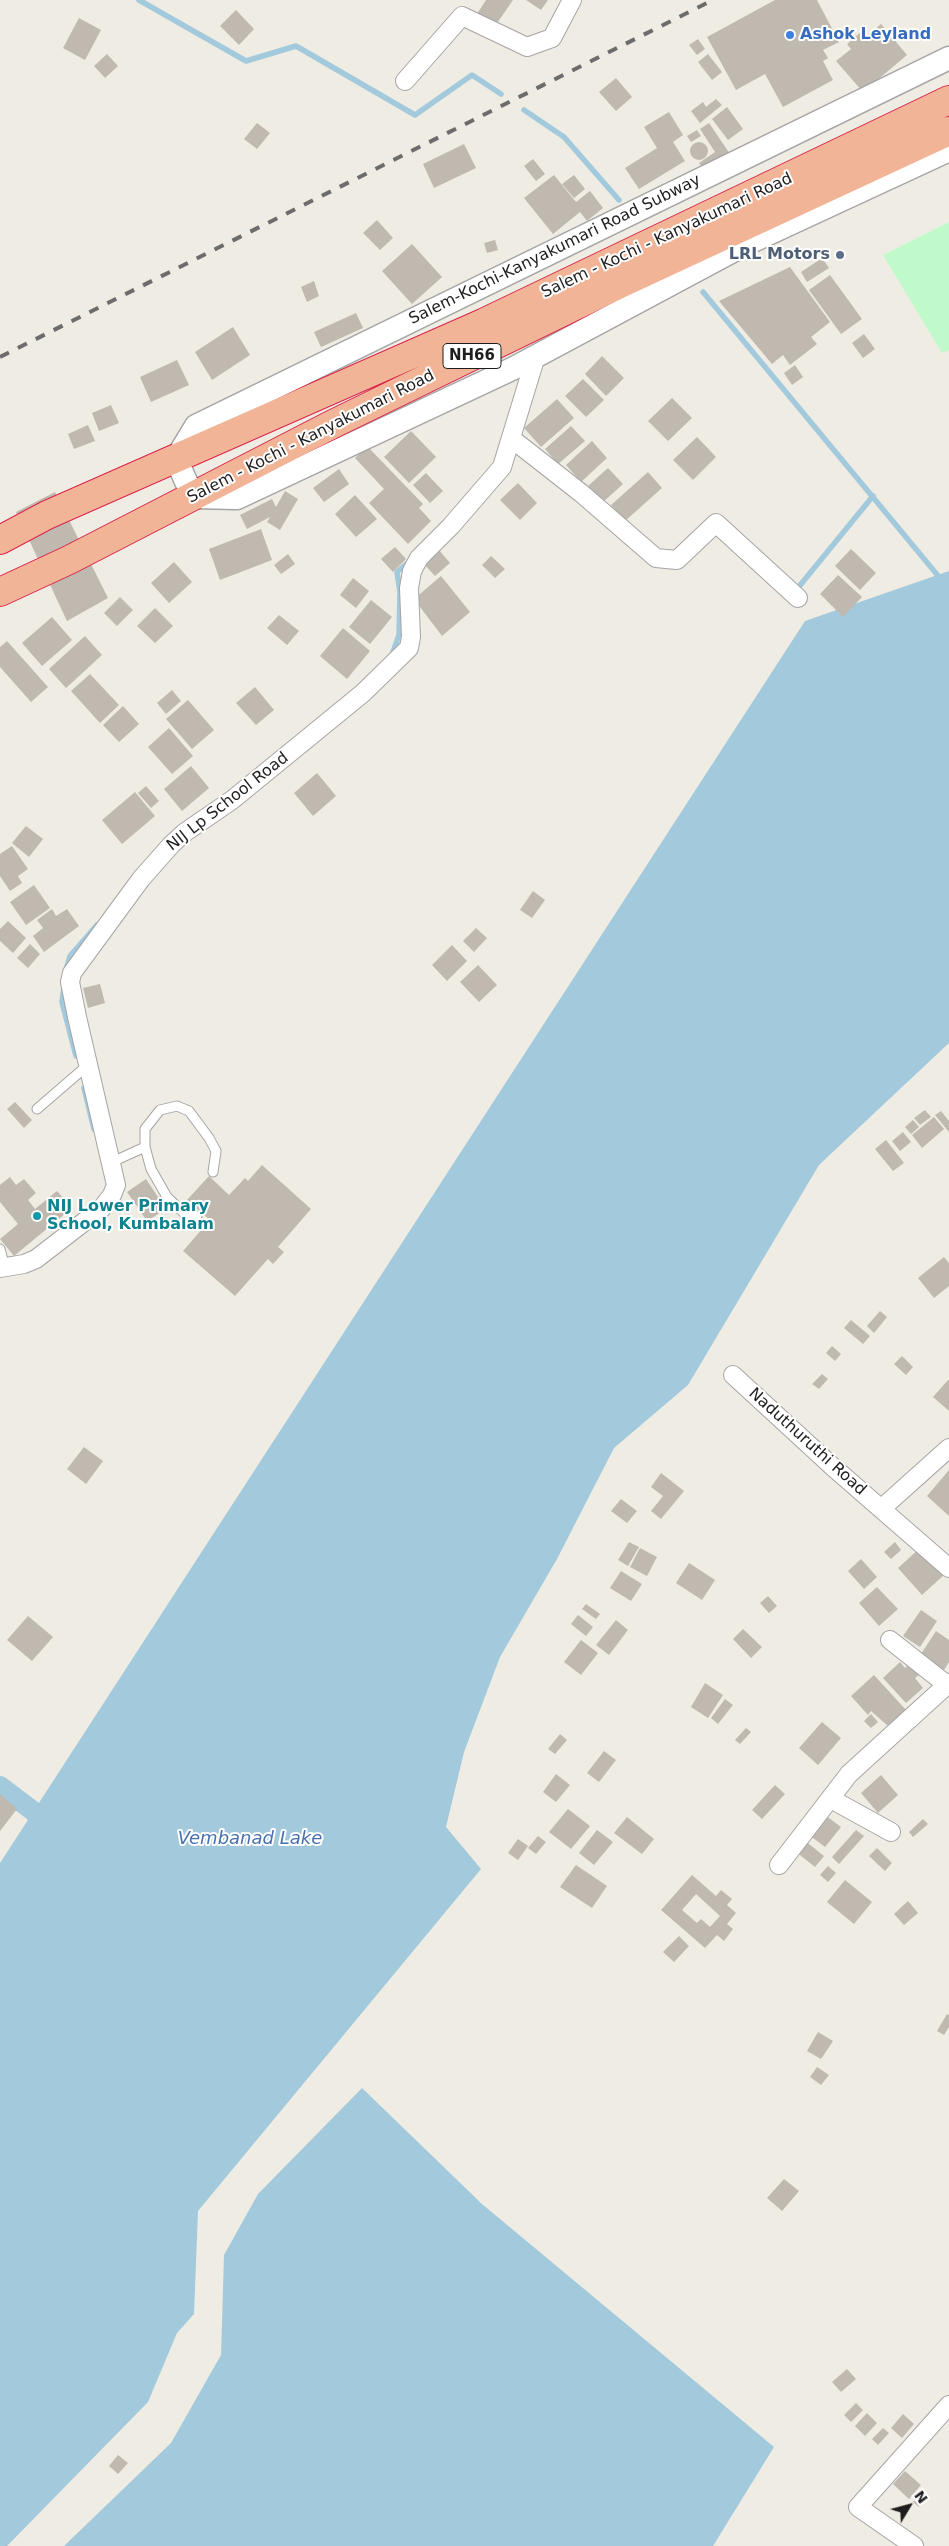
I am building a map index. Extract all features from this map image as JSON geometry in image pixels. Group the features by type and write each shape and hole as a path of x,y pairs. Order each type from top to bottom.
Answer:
{"highway":[{"name":"Salem - Kochi - Kanyakumari Road","path":"0,540 47,515 491,320 949,100"},
{"name":"Salem - Kochi - Kanyakumari Road","path":"0,592 69,560 333,424 593,298 949,131"}],"street":[{"path":"405,81 462,16 527,47 552,38 572,0"},
{"name":"Salem-Kochi-Kanyakumari Road Subway","path":"176,459 196,426 949,58"},
{"path":"176,459 193,497 237,498 536,356 742,246 949,150"},
{"name":"NIJ Lp School Road","path":"2,1268 36,1259 102,1208 112,1196 116,1185 70,982 72,973 141,879 171,845 184,833 232,800 363,693 409,648 411,637 409,588 412,571 419,558 451,526 498,472 512,438 536,356"},
{"path":"512,438 581,493 656,558 677,560 716,523 798,598"},
{"name":"Naduthuruthi Road","path":"733,1375 949,1568"},
{"name":"Naduthuruthi Road","path":"881,1508 949,1448"},
{"path":"779,1865 849,1774 948,1684 890,1640"},
{"path":"831,1799 891,1832"},
{"path":"914,2546 858,2507 949,2405"}],"lane":[{"path":"37,1109 88,1065"},
{"path":"196,1216 184,1213 167,1197 151,1169 145,1147 145,1129 160,1110 177,1106 189,1111 216,1151 213,1172"},
{"path":"112,1162 145,1147"},
{"path":"0,1249 2,1268"}],"green space":[{"path":"949,222 949,350 942,353 883,255"}],"water":[{"name":"Vembanad Lake","path":"949,571 949,1043 819,1165 688,1385 614,1448 557,1559 500,1657 464,1752 446,1827 481,1869 198,2211 194,2314 177,2333 148,2402 7,2546 0,2546 0,1863 805,621"},
{"path":"362,2088 482,2204 774,2447 713,2546 64,2546 171,2443 221,2355 224,2255 258,2194"}],"building":[{"path":"486,0 513,0 495,26 477,14"},
{"path":"526,0 548,0 541,10"},
{"path":"775,0 817,0 839,42 823,50 828,58 823,61 833,80 783,107 765,74 736,90 707,37"},
{"path":"236,10 254,29 239,45 220,26"},
{"path":"79,18 101,30 85,60 63,48"},
{"path":"881,24 907,55 863,92 836,61 851,49 847,44 861,32 865,38"},
{"path":"698,39 705,49 697,55 689,45"},
{"path":"107,54 118,66 105,78 94,66"},
{"path":"708,54 722,72 712,80 698,62"},
{"path":"616,78 632,97 616,111 599,92"},
{"path":"716,99 722,105 700,123 691,111 703,102 706,107"},
{"path":"727,107 743,129 728,140 712,119"},
{"path":"669,112 683,135 673,142 685,161 639,189 625,168 657,148 644,127"},
{"path":"257,123 270,133 257,149 244,139"},
{"path":"709,123 730,154 705,171 699,163 715,152 700,129"},
{"path":"697,130 701,136 691,142 687,136"},
{"path":"699,142 705,145 708,151 705,157 699,160 693,157 690,151 693,145"},
{"path":"464,144 476,168 434,188 423,164"},
{"path":"533,159 545,174 536,181 524,166"},
{"path":"554,175 576,202 590,191 603,208 587,221 580,212 553,234 524,198"},
{"path":"574,175 585,189 574,198 562,184"},
{"path":"377,220 393,238 380,250 363,233"},
{"path":"495,240 498,250 487,253 484,243"},
{"path":"412,244 442,277 412,304 382,271"},
{"path":"822,258 829,268 807,282 801,272"},
{"path":"790,267 830,322 811,337 817,344 790,365 783,355 772,364 719,301"},
{"path":"830,275 862,319 841,334 809,290"},
{"path":"314,281 319,296 307,302 301,287"},
{"path":"356,313 363,328 321,347 314,332"},
{"path":"233,327 250,355 212,380 195,352"},
{"path":"864,334 875,349 863,358 852,343"},
{"path":"602,356 624,378 606,396 585,374"},
{"path":"177,360 189,385 151,402 140,377"},
{"path":"795,365 803,377 792,385 784,373"},
{"path":"583,379 604,400 586,417 565,396"},
{"path":"672,398 692,418 668,441 648,421"},
{"path":"557,399 574,418 541,447 524,428"},
{"path":"111,405 119,423 99,431 92,413"},
{"path":"88,425 95,441 74,449 68,434"},
{"path":"571,426 585,441 558,464 545,449"},
{"path":"411,431 436,457 409,483 384,457"},
{"path":"697,437 716,457 693,480 673,460"},
{"path":"592,441 607,458 581,482 566,465"},
{"path":"367,446 423,504 419,508 431,521 408,544 369,503 384,489 355,458"},
{"path":"608,468 623,484 602,503 588,486"},
{"path":"339,469 349,484 324,502 313,488"},
{"path":"648,472 662,488 625,521 611,505"},
{"path":"426,473 443,491 430,503 413,485"},
{"path":"518,483 537,503 520,520 500,500"},
{"path":"285,491 298,499 280,530 267,522 270,517 247,529 240,515 272,499 276,507"},
{"path":"55,492 108,598 67,621 16,512"},
{"path":"355,495 377,519 356,537 335,514"},
{"path":"261,529 272,560 220,580 209,549"},
{"path":"395,547 406,559 393,572 381,559"},
{"path":"851,549 876,573 860,590 835,566"},
{"path":"439,550 450,563 435,576 423,563"},
{"path":"288,554 295,564 281,574 274,565"},
{"path":"491,556 505,569 495,578 482,565"},
{"path":"174,562 192,582 169,603 151,583"},
{"path":"838,575 862,597 843,617 820,594"},
{"path":"441,576 470,612 442,636 414,599"},
{"path":"353,578 369,591 356,608 340,595"},
{"path":"120,597 133,610 117,626 104,613"},
{"path":"371,600 392,617 370,644 349,627"},
{"path":"155,608 173,626 155,643 137,626"},
{"path":"279,615 299,631 287,645 267,628"},
{"path":"52,617 72,640 42,666 22,643"},
{"path":"343,628 370,651 347,679 320,656"},
{"path":"85,636 102,655 66,688 49,669"},
{"path":"7,641 48,687 31,702 0,667 0,647"},
{"path":"90,674 119,705 100,723 71,691"},
{"path":"255,687 274,710 256,725 236,703"},
{"path":"172,690 181,701 166,714 157,703"},
{"path":"188,700 214,730 192,749 166,719"},
{"path":"123,706 139,724 119,742 103,725"},
{"path":"169,728 193,756 172,774 148,747"},
{"path":"191,766 209,788 182,811 164,789"},
{"path":"317,773 336,796 313,816 294,793"},
{"path":"146,786 159,801 151,808 138,793"},
{"path":"135,792 155,816 122,844 102,820"},
{"path":"26,826 43,839 29,857 12,843"},
{"path":"12,846 28,869 18,876 22,883 10,891 0,876 0,854"},
{"path":"34,885 50,908 26,925 10,902"},
{"path":"533,891 545,900 532,918 520,910"},
{"path":"52,909 56,916 67,909 79,926 44,952 33,936 43,928 37,920"},
{"path":"8,921 26,938 13,953 0,941 0,929"},
{"path":"476,928 487,938 474,952 463,941"},
{"path":"30,944 40,954 28,968 17,958"},
{"path":"452,945 467,961 447,981 432,965"},
{"path":"478,965 497,985 479,1002 460,982"},
{"path":"100,984 105,1003 88,1008 83,988"},
{"path":"15,1102 32,1120 24,1128 7,1109"},
{"path":"925,1110 931,1117 920,1125 914,1118"},
{"path":"941,1111 949,1121 949,1132 935,1115"},
{"path":"934,1117 944,1129 922,1148 912,1135"},
{"path":"913,1120 919,1127 911,1134 905,1127"},
{"path":"903,1132 911,1142 900,1151 892,1141"},
{"path":"886,1140 904,1163 893,1171 875,1149"},
{"path":"262,1165 311,1209 278,1247 284,1252 273,1264 268,1259 235,1296 183,1251 210,1220 187,1200 209,1176 229,1195 245,1178 248,1181"},
{"name":"NIJ Lower Primary School, Kumbalam","path":"10,1177 16,1185 24,1179 36,1193 28,1200 35,1209 57,1191 72,1208 14,1256 0,1239 18,1224 0,1202 0,1185"},
{"path":"146,1179 166,1209 147,1221 127,1192"},
{"path":"944,1257 949,1263 949,1286 934,1298 918,1278"},
{"path":"880,1311 887,1317 874,1333 867,1326"},
{"path":"851,1320 870,1336 863,1344 844,1328"},
{"path":"832,1346 841,1354 835,1361 826,1353"},
{"path":"902,1356 913,1367 906,1375 894,1364"},
{"path":"822,1374 828,1379 819,1389 812,1384"},
{"path":"949,1381 949,1411 933,1397"},
{"path":"84,1447 103,1461 86,1484 67,1469"},
{"path":"949,1470 949,1516 927,1496"},
{"path":"661,1473 684,1491 661,1519 651,1511 663,1496 651,1487"},
{"path":"621,1499 637,1511 627,1523 611,1511"},
{"path":"629,1542 639,1547 628,1566 618,1560"},
{"path":"895,1542 901,1550 891,1559 884,1552"},
{"path":"640,1548 657,1557 647,1576 630,1567"},
{"path":"920,1548 944,1575 922,1595 898,1568"},
{"path":"861,1559 877,1577 864,1589 848,1571"},
{"path":"689,1563 715,1580 702,1600 676,1583"},
{"path":"621,1571 642,1584 631,1601 610,1588"},
{"path":"877,1587 898,1609 879,1626 859,1603"},
{"path":"768,1596 777,1606 769,1613 760,1603"},
{"path":"586,1604 600,1614 596,1619 582,1609"},
{"path":"921,1610 937,1621 920,1647 903,1636"},
{"path":"578,1615 593,1627 586,1636 571,1624"},
{"path":"28,1616 53,1637 32,1661 7,1640"},
{"path":"616,1620 628,1630 609,1655 596,1645"},
{"path":"743,1629 762,1647 751,1658 733,1639"},
{"path":"936,1631 949,1640 949,1662 944,1670 921,1654"},
{"path":"581,1640 598,1653 581,1675 564,1662"},
{"path":"900,1662 905,1668 909,1664 919,1675 915,1678 923,1688 906,1703 883,1678"},
{"path":"874,1675 906,1710 888,1726 871,1711 868,1715 851,1696"},
{"path":"705,1683 723,1695 708,1718 691,1707"},
{"path":"725,1699 733,1705 718,1724 711,1718"},
{"path":"871,1714 878,1722 871,1728 864,1721"},
{"path":"822,1722 841,1738 818,1765 799,1748"},
{"path":"746,1728 751,1732 740,1744 735,1740"},
{"path":"560,1734 567,1740 555,1754 548,1749"},
{"path":"604,1751 616,1760 599,1782 587,1773"},
{"path":"556,1774 570,1785 556,1802 543,1792"},
{"path":"881,1775 898,1795 878,1813 861,1793"},
{"path":"775,1785 785,1794 762,1819 752,1810"},
{"path":"0,1794 17,1809 0,1831"},
{"path":"568,1809 590,1826 571,1849 549,1832"},
{"path":"825,1815 841,1827 825,1847 809,1835"},
{"path":"627,1817 654,1839 642,1854 614,1833"},
{"path":"923,1819 928,1824 913,1837 909,1832"},
{"path":"597,1830 613,1842 594,1865 579,1853"},
{"path":"856,1830 864,1836 839,1864 832,1857"},
{"path":"538,1836 546,1842 536,1854 528,1848"},
{"path":"518,1839 528,1846 518,1860 508,1853"},
{"path":"804,1840 824,1856 815,1867 795,1851"},
{"path":"877,1848 892,1863 885,1871 869,1856"},
{"path":"576,1865 607,1886 592,1908 560,1887"},
{"path":"828,1866 836,1873 828,1882 820,1875"},
{"path":"692,1875 716,1896 721,1890 732,1899 727,1905 736,1913 727,1924 733,1929 724,1941 717,1935 705,1948 661,1910","holes":["696,1894 720,1916 710,1927 701,1919 697,1923 682,1910"]},
{"path":"845,1880 872,1902 854,1924 827,1902"},
{"path":"908,1901 918,1913 904,1925 894,1914"},
{"path":"679,1936 689,1946 674,1962 663,1952"},
{"path":"947,2014 949,2015 949,2027 944,2035 937,2031"},
{"path":"818,2032 833,2041 821,2059 807,2051"},
{"path":"817,2067 829,2075 821,2085 810,2077"},
{"path":"784,2179 799,2191 782,2211 767,2198"},
{"path":"847,2369 856,2379 841,2392 832,2382"},
{"path":"856,2403 863,2410 851,2422 844,2415"},
{"path":"867,2413 877,2423 865,2436 855,2426"},
{"path":"903,2414 914,2424 902,2438 891,2428"},
{"path":"883,2428 889,2433 878,2445 872,2439"},
{"path":"118,2455 128,2463 118,2474 109,2466"},
{"path":"905,2471 921,2485 909,2499 893,2484"},
{"path":"918,2495 925,2500 919,2507 913,2502"}],"waterway":[{"path":"139,0 246,61 296,46 415,115 472,75 501,94"},
{"path":"524,110 564,137 619,200"},
{"path":"703,292 949,589"},
{"path":"793,586 797,589 873,496"},
{"path":"391,658 399,635 400,592 397,572 410,561"},
{"path":"66,970 70,956 97,925"},
{"path":"64,987 62,1002 76,1056"},
{"path":"84,1088 94,1129"},
{"path":"0,1786 54,1827"}],"railway":[{"path":"0,357 713,0"}],"place":[{"name":"Ashok Leyland","path":"790,35"},
{"name":"LRL Motors","path":"840,255"},
{"name":"NIJ Lower Primary School, Kumbalam","path":"37,1216"}]}
